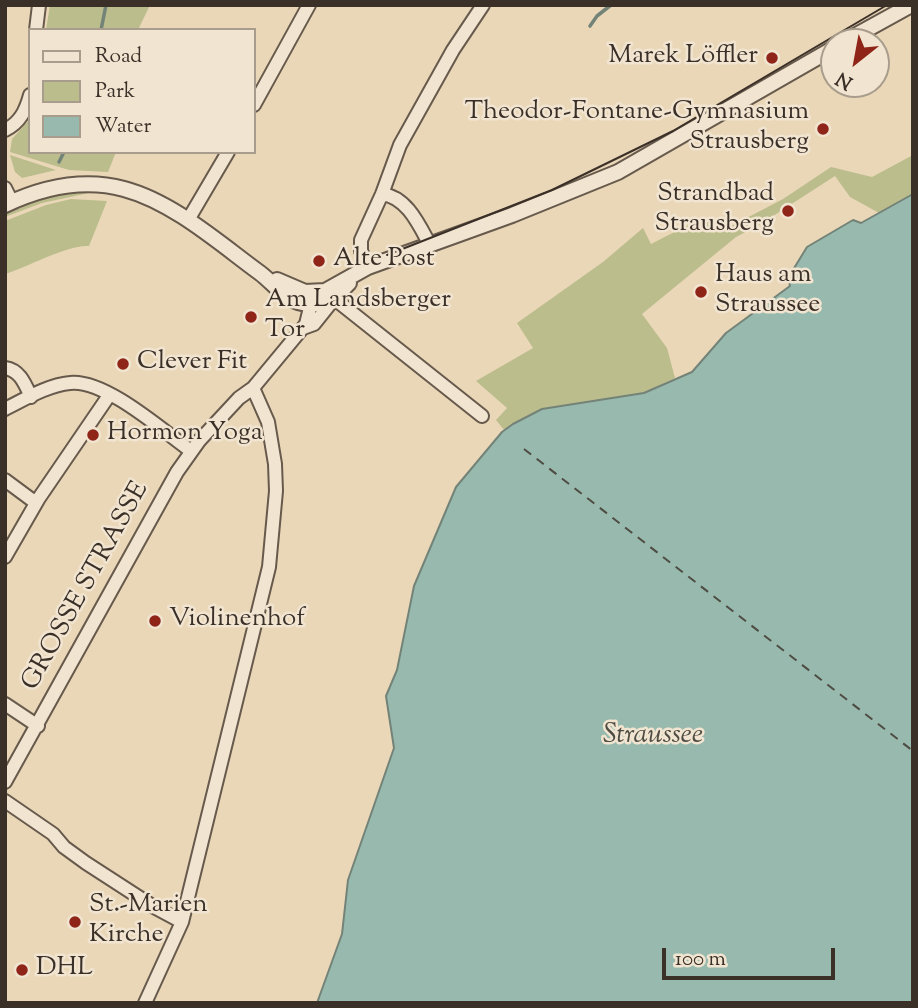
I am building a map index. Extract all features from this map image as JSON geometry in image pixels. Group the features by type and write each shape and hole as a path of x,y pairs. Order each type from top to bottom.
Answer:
{"street":[{"path":"36,28 39,5"},
{"path":"256,101 309,5"},
{"path":"364,270 361,240 382,194 390,168 404,137 453,50 483,5"},
{"path":"869,28 911,5"},
{"path":"5,188 9,203 46,189 74,183 122,188 140,194 188,220 293,299 311,304 330,295 364,270 565,195 618,172 820,56"},
{"path":"5,130 11,128 25,113 28,102"},
{"path":"188,220 227,154"},
{"path":"382,194 395,198 414,215 430,245"},
{"path":"262,275 305,292 330,295 482,416"},
{"name":"GROSSE STRASSE","path":"303,328 314,324 330,295"},
{"name":"GROSSE STRASSE","path":"5,782 161,499 191,452 239,398 253,388 303,328 311,304"},
{"path":"5,368 12,369 20,377 31,397"},
{"path":"5,409 69,383 88,384 110,394 191,452"},
{"path":"145,1003 182,922 269,567 276,491 275,464 268,422 253,388"},
{"path":"5,557 36,503 110,394"},
{"path":"5,480 36,503"},
{"path":"5,704 38,726"},
{"path":"5,801 53,834 64,847 136,896 182,922"}],"green space":[{"path":"50,5 150,5 139,28 46,28"},
{"path":"28,121 28,154 115,154 108,172 69,170 10,152 12,139"},
{"path":"10,155 56,170 22,178 15,172"},
{"path":"913,155 913,194 879,213 850,197 835,176 736,237 642,314 667,348 675,378 644,393 542,409 504,430 496,420 507,408 476,381 533,348 517,323 603,262 643,228 651,244 700,219 702,222 709,218 718,233 783,199 831,167 872,177"},
{"path":"73,192 89,193 42,203 5,217 5,214 40,200"},
{"path":"71,199 107,201 89,246 59,252 5,274 5,221 46,205"}],"water":[{"name":"Straussee","path":"913,194 913,1003 317,1003 342,934 348,880 394,748 386,696 397,670 414,586 456,487 502,432 542,409 644,393 692,372 726,333 790,286 788,278 807,247 853,220 861,223"}],"waterway":[{"path":"101,28 106,5"},
{"path":"590,26 597,16 611,5"},
{"path":"59,162 63,154"}],"ferry route":[{"path":"524,449 913,751"}],"tram line":[{"path":"387,255 552,190 673,131 887,5"}],"place":[{"name":"Marek Löffler","path":"772,58"},
{"name":"Theodor-Fontane-Gymnasium Strausberg","path":"823,129"},
{"name":"Strandbad Strausberg","path":"788,211"},
{"name":"Alte Post","path":"319,261"},
{"name":"Haus am Straussee","path":"701,292"},
{"name":"Am Landsberger Tor","path":"251,317"},
{"name":"Clever Fit","path":"123,364"},
{"name":"Hormon Yoga","path":"93,435"},
{"name":"Violinenhof","path":"155,621"},
{"name":"St.-Marien Kirche","path":"75,922"},
{"name":"DHL","path":"22,970"}]}
